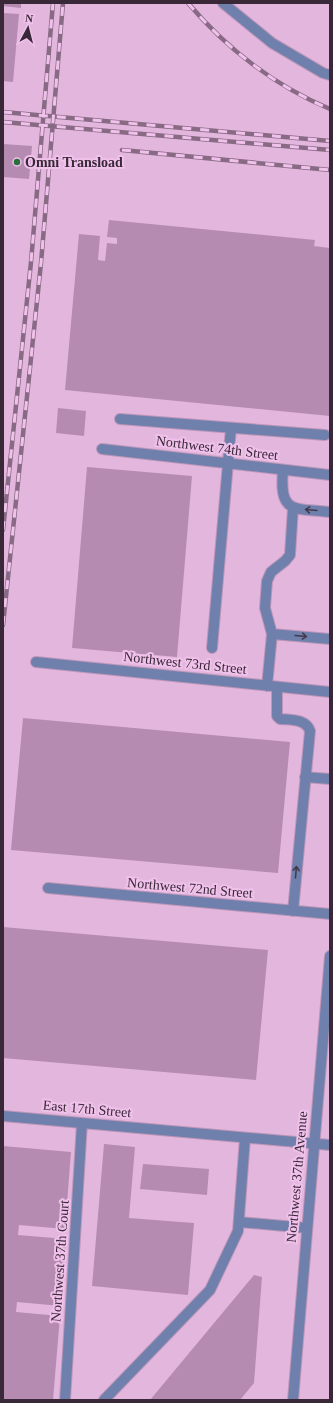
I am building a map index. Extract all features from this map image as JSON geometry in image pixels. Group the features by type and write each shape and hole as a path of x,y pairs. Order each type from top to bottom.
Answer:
{"street":[{"path":"223,3 272,43 322,73 330,75"},
{"path":"120,419 325,435"},
{"path":"212,648 231,428"},
{"name":"Northwest 74th Street","path":"102,448 330,475"},
{"path":"283,470 281,490 286,502 293,508 330,512"},
{"path":"293,508 290,555 272,572 267,581 266,608 272,634 272,686 277,716 280,719 304,723 308,726 310,731 293,911"},
{"path":"272,634 330,639"},
{"name":"Northwest 73rd Street","path":"36,662 330,692"},
{"path":"305,777 330,779"},
{"name":"Northwest 72nd Street","path":"48,888 330,914"},
{"name":"Northwest 37th Avenue","path":"293,1400 330,956"},
{"name":"East 17th Street","path":"3,1116 330,1145"},
{"name":"Northwest 37th Court","path":"65,1400 82,1123"},
{"path":"104,1400 210,1290 238,1230 245,1138"},
{"path":"239,1222 307,1228"}],"building":[{"path":"3,3 21,3 21,8 3,6"},
{"path":"3,13 19,14 13,82 3,81"},
{"name":"Omni Transload","path":"3,144 32,146 29,179 3,177"},
{"path":"109,220 315,240 314,246 330,248 330,416 65,390 79,234 100,236 98,260 105,261 107,243 117,244 117,238 107,237"},
{"path":"58,408 86,411 84,436 56,433"},
{"path":"87,467 192,476 177,657 72,648"},
{"path":"23,718 290,742 278,873 11,850"},
{"path":"3,927 268,950 256,1080 3,1058"},
{"path":"104,1144 135,1147 129,1218 194,1223 188,1295 92,1286"},
{"path":"3,1146 71,1152 65,1229 19,1225 18,1235 66,1239 61,1306 17,1302 16,1312 60,1316 53,1400 3,1400"},
{"path":"143,1164 209,1169 207,1195 140,1189"},
{"path":"254,1275 262,1277 254,1383 240,1400 150,1400"}],"railway":[{"path":"3,530 31,262 53,3"},
{"path":"3,625 41,263 63,3"},
{"path":"188,3 218,35 253,64 290,89 330,109"},
{"path":"3,112 330,141"},
{"path":"3,122 330,150"},
{"path":"122,150 330,170"}],"place":[{"name":"Omni Transload","path":"17,162"}]}
